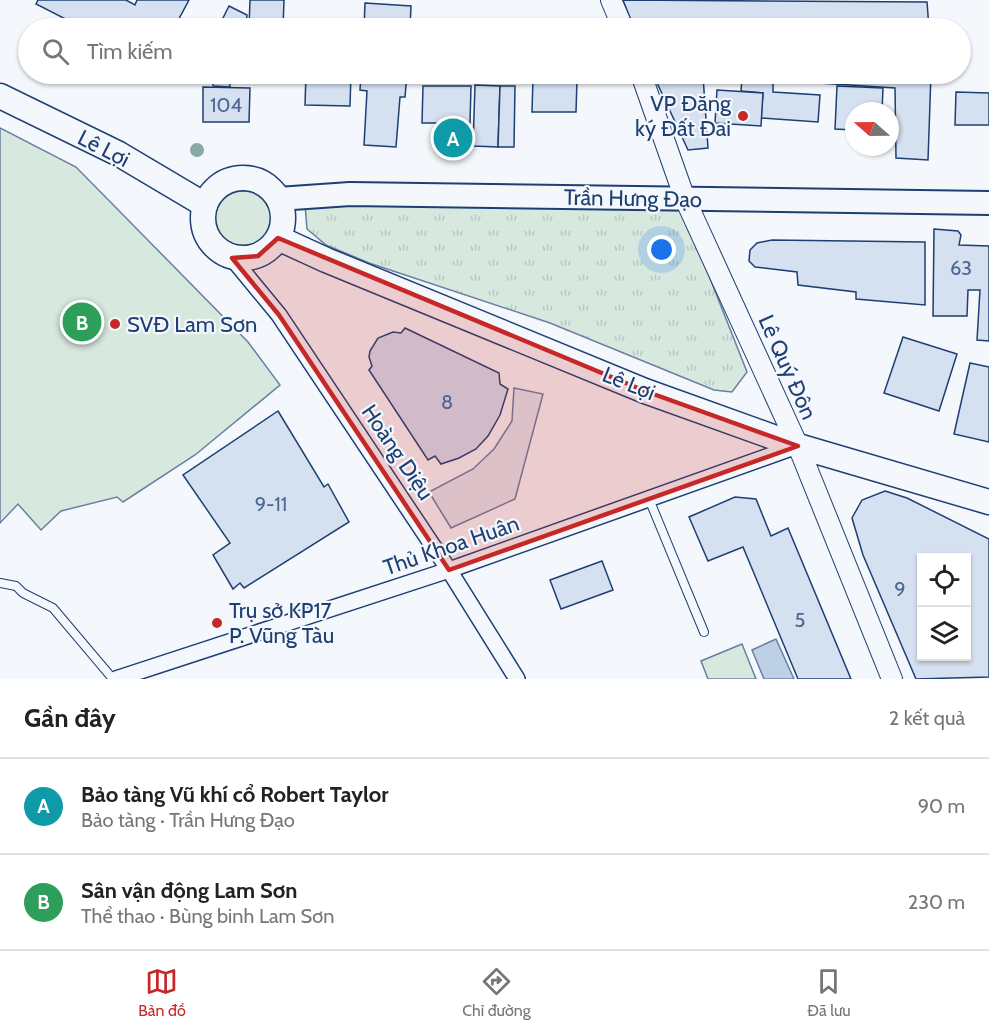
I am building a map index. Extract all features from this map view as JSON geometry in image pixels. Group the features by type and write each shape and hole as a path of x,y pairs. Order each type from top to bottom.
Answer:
{"main road":[{"name":"Lê Lợi","path":"0,96 119,154 205,205"},
{"path":"246,177 270,188 278,199 283,212 283,225 270,249 258,256 245,259 232,258 220,252 210,243 204,231 202,218 211,193 221,184 246,177"},
{"name":"Trần Hưng Đạo","path":"278,199 350,194 989,203"},
{"name":"Lê Lợi","path":"278,238 326,260 645,391 798,446 989,502"}],"street":[{"path":"611,0 619,18"},
{"name":"Lê Quý Đôn","path":"645,84 685,199 798,446 892,679"},
{"name":"Hoàng Diệu","path":"232,258 279,315 450,570 517,679"},
{"name":"Thủ Khoa Huân","path":"114,679 450,570 798,446"}],"lane":[{"path":"649,499 704,632"},
{"path":"0,583 16,586 23,593 53,608 114,679"}],"highlighted area":[{"path":"278,238 645,391 798,446 449,570 279,315 232,258 258,256"}],"green space":[{"name":"SVĐ Lam Sơn","path":"0,128 76,167 248,342 280,385 195,455 123,502 117,497 61,511 41,530 18,504 0,523"},
{"path":"243,191 254,193 263,199 269,208 271,219 269,230 263,239 254,245 243,247 232,245 223,239 217,230 215,219 217,208 223,199 232,193"},
{"path":"661,201 683,210 747,372 732,392 714,390 550,323 369,263 326,245 307,229 305,205"},
{"path":"742,644 756,679 708,679 701,661"}],"shaded area":[{"path":"514,388 543,394 515,499 451,528 429,492 473,469 494,449 512,421"}],"water":[{"path":"776,639 794,679 764,679 752,650"}],"building":[{"path":"38,0 126,0 135,5 137,0 189,0 179,18 63,18 36,4"},
{"path":"250,0 284,0 283,18 249,18"},
{"path":"623,0 927,2 928,18 630,18"},
{"path":"365,3 411,6 410,18 364,18"},
{"path":"229,6 247,15 247,18 223,18"},
{"path":"213,84 230,84 230,87 213,86"},
{"path":"306,84 351,84 350,106 305,105"},
{"path":"360,84 406,84 405,97 400,97 396,147 364,145 367,91 360,90"},
{"path":"533,84 577,84 576,112 532,112"},
{"path":"658,84 704,84 708,148 688,150"},
{"path":"742,84 773,84 773,92 820,95 818,122 761,118 763,93 741,91"},
{"path":"834,84 931,84 928,160 896,158 899,156 899,102 895,102 895,88"},
{"path":"475,85 500,86 498,147 473,146"},
{"path":"423,86 471,86 470,123 422,123"},
{"path":"500,86 515,86 514,147 498,147"},
{"path":"837,86 883,88 882,102 845,102 845,130 835,129"},
{"path":"203,87 250,88 249,122 203,122"},
{"path":"717,90 763,93 761,126 715,123"},
{"path":"956,92 989,93 989,125 955,125"},
{"path":"934,229 958,231 961,235 959,245 989,246 989,341 977,340 980,290 968,290 967,316 933,316"},
{"path":"772,240 925,242 925,305 856,299 856,292 798,285 797,272 755,267 749,261 750,250 757,243"},
{"path":"405,328 499,373 500,384 508,389 500,415 488,436 476,449 459,458 441,464 435,456 428,460 369,370 372,366 370,351 378,338 393,332 401,333"},
{"path":"903,337 957,354 939,411 884,393"},
{"path":"970,363 989,367 989,442 954,434"},
{"path":"278,411 324,487 328,484 349,522 244,588 240,583 233,589 213,555 230,543 183,475"},
{"path":"885,491 907,498 989,539 989,677 916,679 863,555 852,518 862,500"},
{"path":"735,497 756,499 771,536 788,528 851,679 798,679 743,547 708,561 689,517"},
{"path":"602,561 613,590 561,609 550,580"}],"place":[{"name":"VP Đăng ký Đất Đai","path":"743,116"},
{"name":"Bảo tàng Vũ khí cổ Robert Taylor","path":"453,138"},
{"name":"Sân vận động Lam Sơn","path":"82,322"},
{"name":"SVĐ Lam Sơn","path":"115,324"},
{"name":"Trụ sở KP17 P. Vũng Tàu","path":"217,623"}]}
